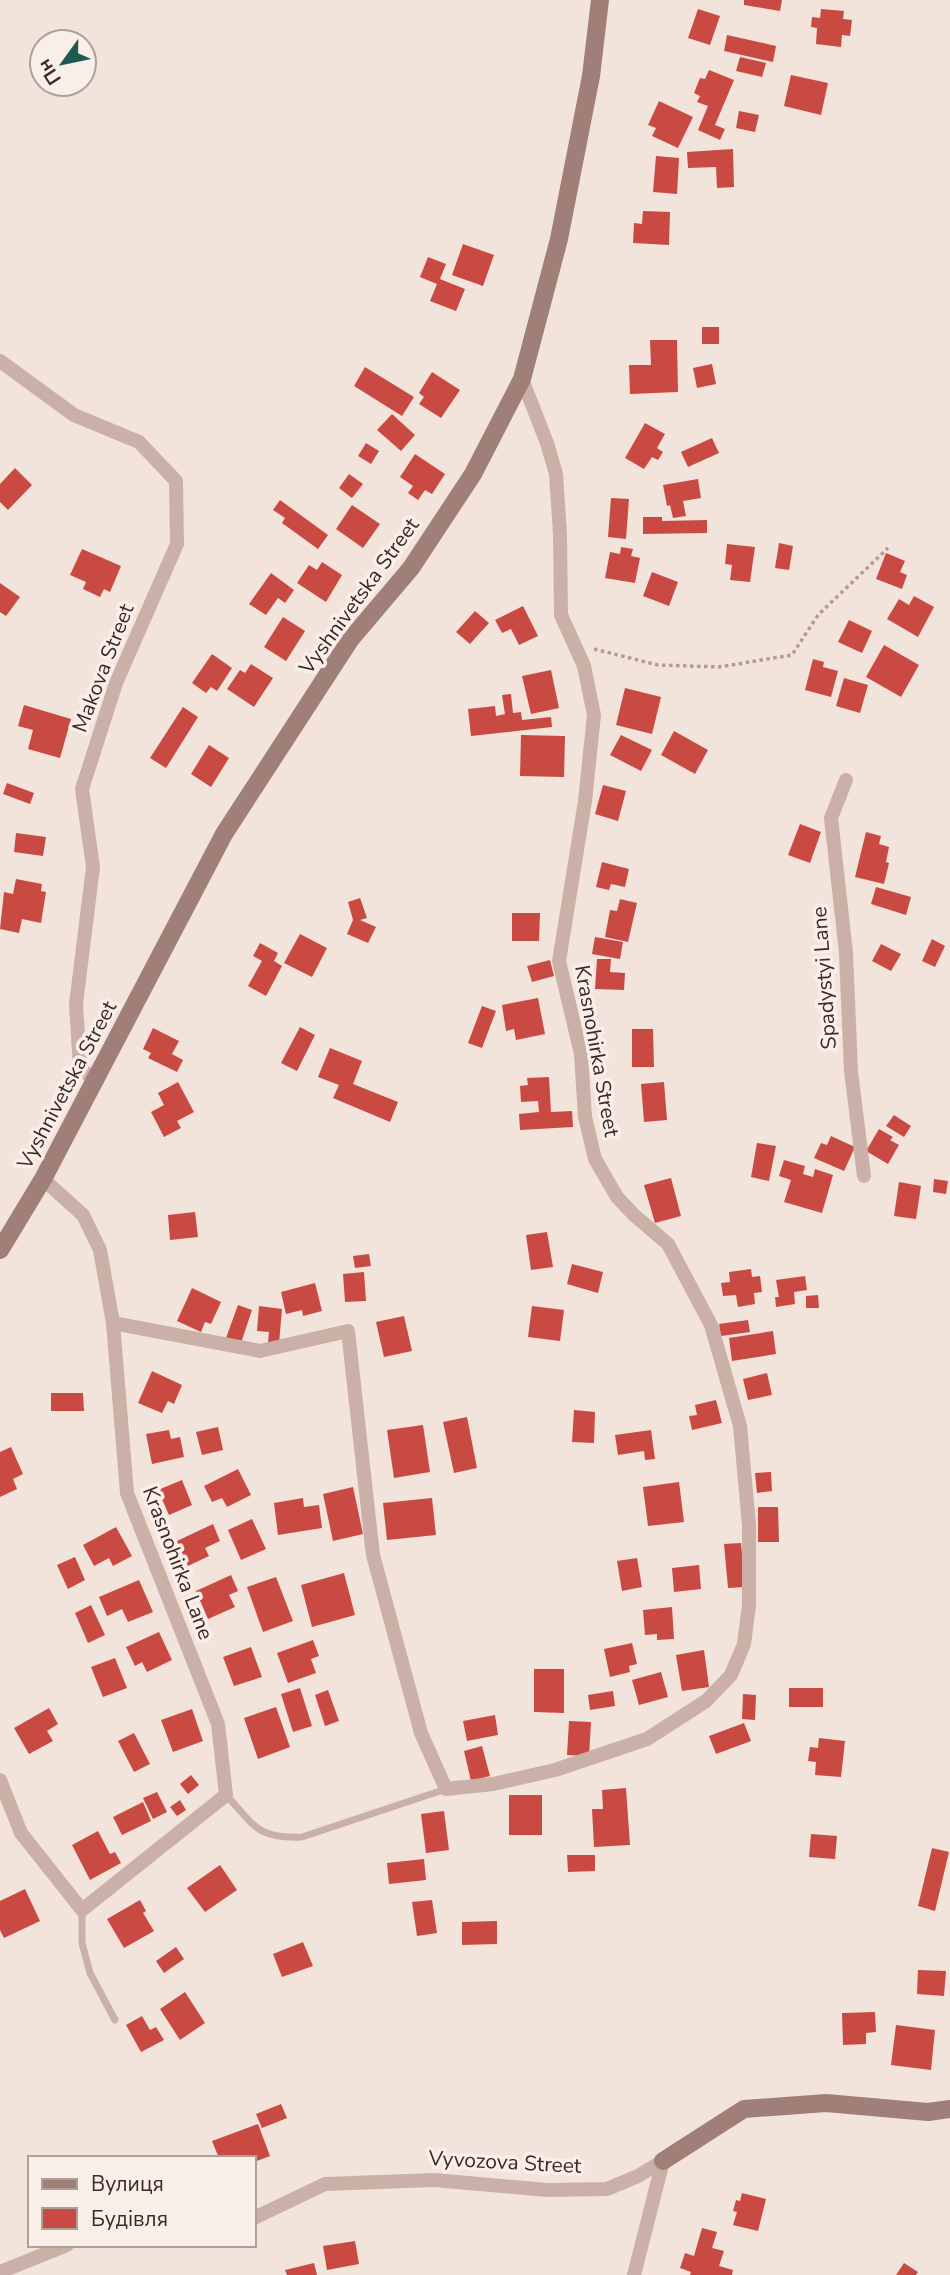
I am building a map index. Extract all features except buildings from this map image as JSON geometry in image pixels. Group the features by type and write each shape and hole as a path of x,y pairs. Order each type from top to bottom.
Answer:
{"main road":[{"name":"Vyshnivetska Street","path":"0,1250 43,1179 224,834 350,640 411,568 473,474 522,379 559,239 591,76 600,0"},
{"name":"Vyvozova Street","path":"663,2161 744,2109 825,2103 928,2112 950,2109"}],"street":[{"name":"Makova Street","path":"0,361 74,415 139,442 176,481 177,544 116,683 82,789 93,867 76,1004 80,1068 95,1080"},
{"name":"Krasnohirka Street","path":"446,1790 492,1784 555,1770 647,1739 706,1701 731,1675 744,1644 749,1605 749,1525 740,1426 711,1325 668,1244 617,1197 595,1159 585,1117 581,1055 559,961 585,801 594,715 584,666 561,615 556,474 522,379"},
{"name":"Spadystyi Lane","path":"846,780 831,818 846,953 851,1071 864,1176"},
{"name":"Krasnohirka Lane","path":"43,1179 83,1215 100,1250 113,1323 127,1493 218,1724 226,1795"},
{"path":"113,1323 260,1351 348,1331 373,1555 421,1733 446,1790"},
{"path":"0,1780 20,1833 82,1910 226,1795"},
{"path":"634,2275 663,2161"},
{"name":"Vyvozova Street","path":"256,2217 326,2184 434,2180 547,2190 607,2189 638,2176 663,2161"},
{"path":"0,2272 62,2247"}],"lane":[{"path":"226,1795 259,1831 277,1838 302,1838 446,1790"},
{"path":"82,1910 82,1943 90,1973 115,2020"}],"path":[{"path":"575,644 658,665 719,667 792,655 818,615 888,548"}]}
